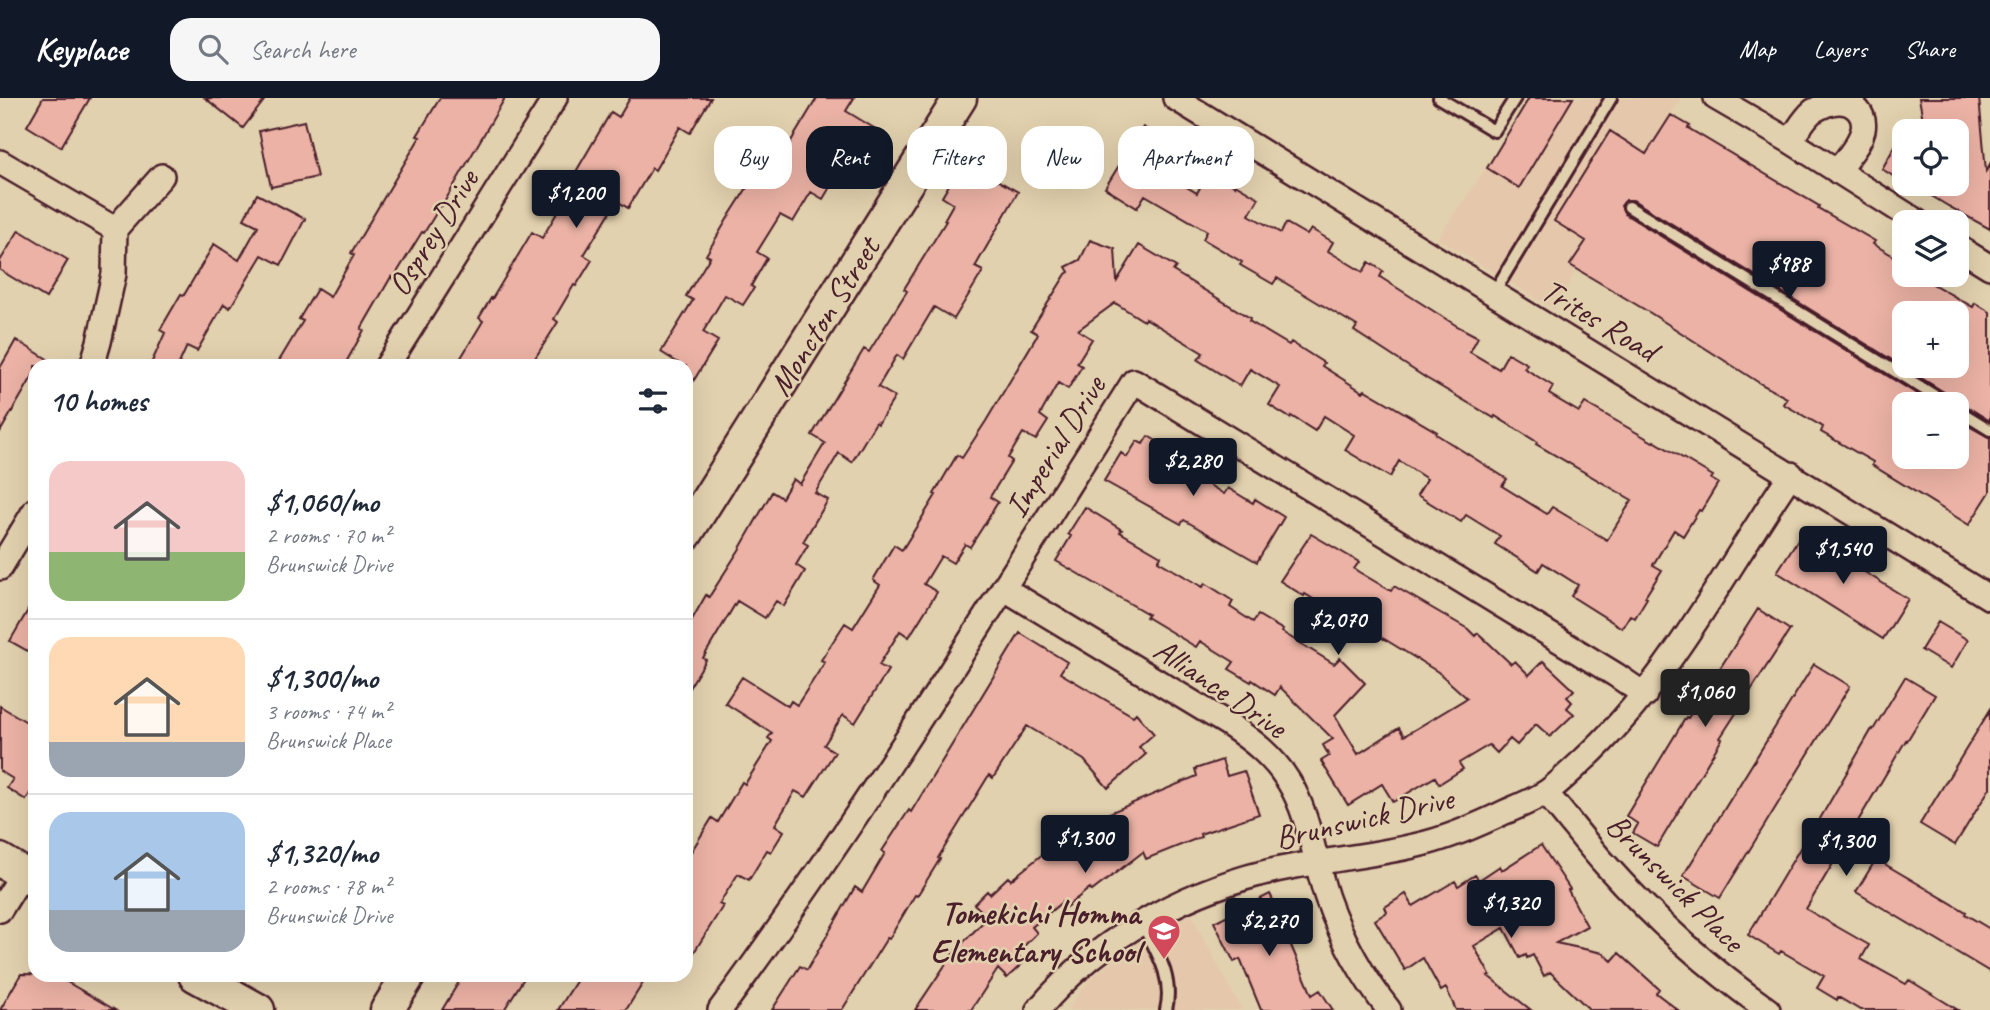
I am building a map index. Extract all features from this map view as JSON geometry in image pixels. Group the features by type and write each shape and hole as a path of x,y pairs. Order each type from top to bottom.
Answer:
{"street":[{"name":"Osprey Drive","path":"391,359 555,98"},
{"name":"Moncton Street","path":"693,523 960,98"},
{"name":"Trites Road","path":"1175,98 1493,294 1988,592"},
{"path":"1716,98 1899,210"},
{"path":"1790,141 1811,112 1824,106 1839,102 1859,110 1864,128 1858,145 1838,172"},
{"path":"0,162 116,229"},
{"path":"94,359 114,274 116,229 162,176"},
{"path":"1969,254 1990,267"},
{"name":"Imperial Drive","path":"720,1010 853,822 1134,381 1645,695"},
{"name":"Brunswick Drive","path":"1038,1010 1108,944 1161,912 1230,883 1293,866 1380,853 1428,842 1482,823 1546,793 1601,744 1645,695 1704,610 1791,474"},
{"path":"0,568 28,526"},
{"name":"Alliance Drive","path":"1003,588 1228,724 1257,744 1276,764 1291,784 1343,940 1366,981 1389,1010"},
{"name":"Brunswick Place","path":"1546,793 1604,863 1665,927 1704,962 1768,1010"},
{"path":"0,910 19,871"},
{"path":"208,982 258,1010"},
{"path":"387,1010 405,982"}],"lane":[{"path":"1439,98 1494,131 1515,98"},
{"path":"1493,294 1611,98"},
{"path":"1629,207 1929,392"},
{"path":"1969,417 1990,430"},
{"path":"1142,923 1168,979 1166,1010"}],"shaded area":[{"path":"1529,98 1681,98 1588,247 1555,310 1437,238 1496,154"},
{"name":"Tomekichi Homma Elementary School","path":"1191,914 1242,1010 1067,1010 1092,977 1166,925"}],"building":[{"path":"43,98 90,98 61,147 27,126"},
{"path":"205,98 266,98 243,128"},
{"path":"440,98 505,98 442,206 424,233 422,232 393,279 391,277 361,329 364,330 348,359 280,359 303,321 299,319 317,289 330,297 354,255 351,253 420,137 417,136"},
{"path":"630,98 711,98 690,133 680,127 655,170 652,168 628,208 617,201 584,255 592,260 554,319 558,322 534,359 460,359 483,321 479,318 532,232 542,238 578,178 574,175 611,112 619,117"},
{"path":"817,98 854,98 846,111 871,126 806,126 806,189 829,189 823,199 811,192 793,222 780,215 757,252 767,258 743,305 725,295 703,332 718,341 693,382 693,359 672,359 661,352 693,300 686,296 710,257 706,255 746,189 792,189 792,139"},
{"path":"1529,98 1573,98 1519,188 1487,168"},
{"path":"1919,98 1979,98 1986,171 1990,164 1990,229 1969,218 1969,210 1955,210 1932,196 1969,196 1969,119 1923,119"},
{"path":"1671,115 1690,126 1688,128 1875,241 1873,244 1892,255 1892,287 1938,287 1962,301 1892,301 1892,360 1633,200 1626,200 1621,206 1625,214 1914,392 1892,392 1892,469 1969,469 1969,426 1990,438 1990,492 1969,525 1872,465 1873,462 1821,432 1823,427 1783,404 1787,398 1570,265 1586,241 1554,221 1610,131 1646,154"},
{"path":"304,121 317,177 271,187 259,131"},
{"path":"1892,151 1892,175 1882,169"},
{"path":"1118,167 1118,189 1190,189 1197,193 1199,189 1244,189 1259,198 1249,215 1281,233 1286,223 1307,235 1311,229 1333,242 1328,251 1363,272 1369,262 1383,271 1380,277 1478,337 1470,352 1499,369 1508,353 1527,364 1524,368 1553,386 1549,394 1579,412 1585,403 1713,476 1711,479 1718,483 1683,536 1674,530 1653,565 1662,570 1635,618 1630,615 1622,628 1571,596 1578,585 1543,563 1538,571 1495,544 1500,536 1466,515 1461,522 1417,495 1427,479 1399,461 1390,477 1345,450 1354,435 1324,416 1315,431 1269,405 1280,387 1250,369 1240,386 1198,360 1203,353 1115,303 1078,330 1092,339 1077,363 1082,366 1068,389 1058,383 1040,415 1048,421 1036,440 1023,433 1008,458 1012,461 990,497 998,502 970,547 965,544 953,563 941,556 924,584 937,592 909,637 900,631 879,665 888,670 855,723 843,715 824,745 835,752 806,797 795,791 775,825 784,831 771,852 767,850 749,880 738,874 719,904 723,906 693,954 693,849 712,818 718,822 742,782 745,784 772,741 768,738 772,733 725,703 742,677 788,706 791,701 797,705 825,662 821,660 845,623 853,628 880,585 873,580 894,545 902,550 957,455 962,458 986,421 1038,334 1031,330 1069,272 1066,267 1080,260 1090,240 1115,249 1117,281 1139,245 1176,267 1173,271 1250,318 1249,321 1289,345 1291,342 1363,392 1365,390 1437,432 1436,434 1507,479 1502,486 1547,514 1552,507 1607,540 1632,500 1536,444 1537,442 1495,416 1494,418 1426,378 1354,331 1357,326 1277,278 1273,284 1240,265 1242,262 1203,239 1207,231 1145,195 1137,208 1105,188"},
{"path":"1007,186 1018,192 975,267 983,271 954,319 934,307 903,359 897,355 878,387 895,397 878,424 876,422 852,462 839,453 815,493 828,500 803,542 808,545 796,565 805,571 784,606 776,601 765,618 737,601 703,658 706,660 693,681 693,618 739,550 772,492 782,498 793,479 800,484 825,443 812,435 864,349 869,352 907,291 904,289 946,221 944,220 953,204 942,197 947,189 1007,189"},
{"path":"257,194 305,219 281,265 262,255 230,308 224,304 197,351 187,346 181,359 153,359 165,333 160,330 214,244 239,260 258,226 244,219"},
{"path":"19,230 68,260 46,298 0,270 0,261"},
{"path":"1975,303 1990,312 1990,421 1969,408 1969,392 1944,392 1921,378 1969,378 1969,305 1973,307"},
{"path":"16,340 47,359 28,359 28,384 0,432 0,368"},
{"path":"1148,436 1198,465 1193,475 1224,494 1228,488 1253,503 1255,499 1284,517 1257,562 1184,520 1181,524 1104,481 1121,453 1127,457 1137,441 1143,444"},
{"path":"1085,507 1161,556 1158,561 1203,587 1205,583 1233,601 1230,607 1253,622 1258,615 1334,664 1340,658 1365,683 1335,715 1358,754 1399,728 1404,736 1467,698 1438,672 1280,581 1311,534 1359,562 1354,569 1391,591 1394,586 1468,629 1475,636 1478,633 1511,664 1515,661 1529,675 1543,661 1574,690 1567,697 1572,702 1567,708 1574,714 1550,737 1536,724 1517,745 1510,739 1497,753 1489,745 1459,763 1463,769 1439,784 1435,777 1393,802 1382,784 1348,805 1321,761 1329,756 1323,745 1333,739 1280,687 1275,695 1252,680 1251,682 1229,669 1234,662 1200,641 1196,647 1146,617 1148,614 1056,561 1071,536 1068,534"},
{"path":"1802,533 1908,599 1883,639 1777,572"},
{"path":"1758,609 1790,630 1720,738 1722,739 1657,847 1633,833 1638,824 1626,816 1686,717 1688,718"},
{"path":"28,610 28,651 10,641"},
{"path":"1938,622 1968,640 1951,668 1921,650"},
{"path":"1020,633 1067,662 1060,673 1133,716 1136,713 1154,734 1139,747 1146,754 1108,788 1084,760 1027,726 993,778 989,775 917,896 915,895 842,1010 772,1010 800,966 807,970 855,887 862,892 885,853 882,851 909,810 911,812"},
{"path":"1814,664 1850,686 1720,898 1683,876"},
{"path":"1905,677 1935,695 1806,909 1869,945 1861,959 1906,984 1909,980 1958,1010 1860,1010 1817,988 1824,976 1748,935"},
{"path":"0,706 28,723 26,800 7,788 13,779 0,771"},
{"path":"1990,710 1990,788 1955,845 1920,824"},
{"path":"1222,760 1227,776 1244,771 1259,814 1200,834 1201,837 1146,859 1143,852 1092,891 1090,888 1066,907 1062,902 1032,927 1037,933 1016,954 1024,962 1007,978 998,969 971,1010 915,1010 954,952 988,917 974,904 987,891 990,894 1008,877 1011,880 1050,848 1053,851 1095,819 1197,776 1195,769"},
{"path":"1541,845 1570,889 1568,890 1587,926 1556,943 1603,953 1612,961 1619,953 1659,989 1656,993 1678,1010 1590,1010 1550,972 1544,976 1533,955 1520,958 1504,928 1474,946 1490,975 1488,976 1531,1010 1456,1010 1446,988 1441,991 1423,958 1405,970 1375,920 1387,912 1385,907 1406,894 1413,906 1455,881 1458,886 1475,875 1479,880 1500,866 1502,870"},
{"path":"1876,859 1990,929 1990,972 1856,892"},
{"path":"1270,894 1290,934 1287,936 1312,995 1320,990 1333,1010 1261,1010 1240,959 1234,962 1214,922"},
{"path":"21,974 28,974 28,982 67,982 115,1010 0,1010"},
{"path":"459,982 522,982 504,1010 442,1010"},
{"path":"576,982 644,982 626,1010 558,1010"}],"place":[{"name":"Tomekichi Homma Elementary School","path":"1164,961"}]}
